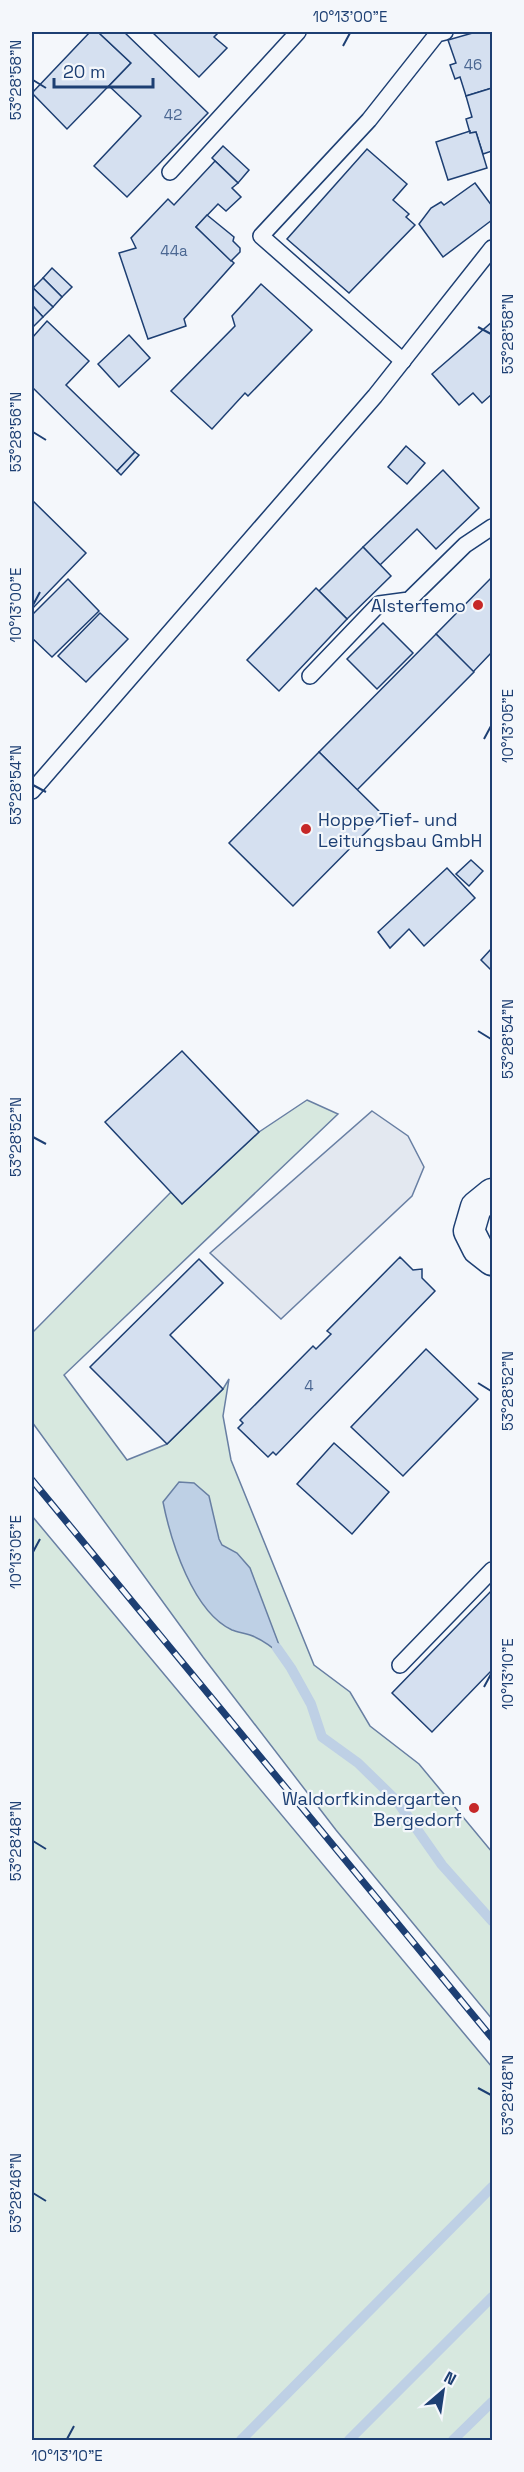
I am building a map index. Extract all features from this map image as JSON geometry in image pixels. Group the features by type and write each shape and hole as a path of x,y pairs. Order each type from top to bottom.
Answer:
{"street":[{"path":"492,1194 476,1207 469,1231 478,1249 492,1260"}],"lane":[{"path":"170,172 298,32"},
{"path":"403,361 261,236 369,120 437,34 445,32"},
{"path":"32,791 375,396 492,248"},
{"path":"310,676 380,604 409,600 465,545 492,527"},
{"path":"400,1665 492,1570"}],"shaded area":[{"path":"307,1100 338,1114 64,1375 127,1460 167,1444 223,1389 229,1379 223,1416 231,1460 314,1665 350,1692 370,1726 419,1764 492,1852 492,2019 336,1830 203,1657 32,1422 32,1333 171,1192 182,1204 259,1132"},
{"path":"372,1111 408,1136 424,1167 412,1196 281,1319 210,1253"},
{"path":"32,1516 492,2067 492,2440 32,2440"}],"water":[{"path":"179,1482 194,1483 209,1496 219,1539 222,1545 237,1553 250,1568 284,1658 260,1639 232,1630 218,1621 195,1592 178,1555 163,1502"}],"building":[{"path":"90,32 98,32 131,63 67,129 32,93"},
{"path":"98,32 124,32 208,113 127,197 94,166 141,116 109,86 131,63"},
{"path":"152,32 219,32 214,37 227,48 199,77"},
{"path":"476,32 492,32 492,88 466,96 460,77 455,79 450,65 456,63 448,40"},
{"path":"492,88 492,151 483,154 476,132 470,133 466,119 472,117 466,96"},
{"path":"470,131 470,133 476,132 487,168 448,180 436,142"},
{"path":"223,146 249,170 238,183 212,158"},
{"path":"367,149 407,184 393,200 409,214 406,217 415,225 349,293 287,239"},
{"path":"215,161 238,183 232,188 241,197 226,211 218,204 196,227 234,263 184,319 186,326 148,339 119,253 136,248 131,238 168,199 174,205"},
{"path":"475,183 492,206 492,220 443,257 419,224 431,208 441,202 444,205"},
{"path":"207,215 234,237 233,241 240,248 240,252 231,261 196,227"},
{"path":"52,268 72,287 62,297 43,278"},
{"path":"43,278 62,297 53,307 33,288"},
{"path":"261,284 312,330 248,396 245,393 212,429 171,391 235,326 232,316"},
{"path":"33,288 53,307 43,317 32,305"},
{"path":"32,305 43,317 34,326 32,324"},
{"path":"47,321 89,361 66,385 135,452 117,471 32,387 32,338"},
{"path":"492,322 492,394 482,403 473,393 459,405 432,374"},
{"path":"129,335 150,358 119,387 98,364"},
{"path":"406,446 425,463 407,484 388,467"},
{"path":"135,452 139,455 121,475 117,471"},
{"path":"443,470 479,508 436,549 417,529 380,565 363,547"},
{"path":"32,500 86,553 32,609"},
{"path":"363,547 391,576 347,619 319,591"},
{"name":"Alsterfemo","path":"492,577 492,652 473,672 436,634"},
{"path":"68,579 99,611 52,657 32,638 32,615"},
{"path":"316,588 347,619 279,691 247,660"},
{"path":"100,613 128,639 86,682 58,656"},
{"path":"383,623 413,653 377,689 347,659"},
{"path":"436,634 474,672 357,790 319,752"},
{"name":"Hoppe Tief- und Leitungsbau GmbH","path":"319,752 383,815 293,906 229,843"},
{"path":"471,860 483,871 469,886 456,874"},
{"path":"447,868 475,898 424,946 409,929 390,948 378,932"},
{"path":"492,948 492,971 481,960"},
{"path":"182,1051 259,1132 182,1204 105,1122"},
{"path":"400,1257 413,1270 422,1269 422,1278 435,1291 276,1455 273,1452 268,1457 238,1428 243,1423 240,1420 313,1346 316,1349 331,1334 327,1331"},
{"path":"199,1259 223,1283 170,1335 223,1389 167,1444 90,1367"},
{"path":"426,1349 478,1399 403,1476 351,1427"},
{"path":"334,1443 389,1492 352,1534 297,1484"},
{"path":"492,1590 492,1670 432,1732 392,1693"}],"waterway":[{"path":"277,1648 311,1704 322,1737 358,1763 397,1801 442,1865 492,1921"},
{"path":"241,2440 492,2187"},
{"path":"349,2440 492,2297"},
{"path":"453,2440 492,2402"}],"railway":[{"path":"32,1480 492,2038"}],"place":[{"name":"Alsterfemo","path":"478,605"},
{"name":"Hoppe Tief- und Leitungsbau GmbH","path":"306,829"},
{"name":"Waldorfkindergarten Bergedorf","path":"474,1808"}]}
